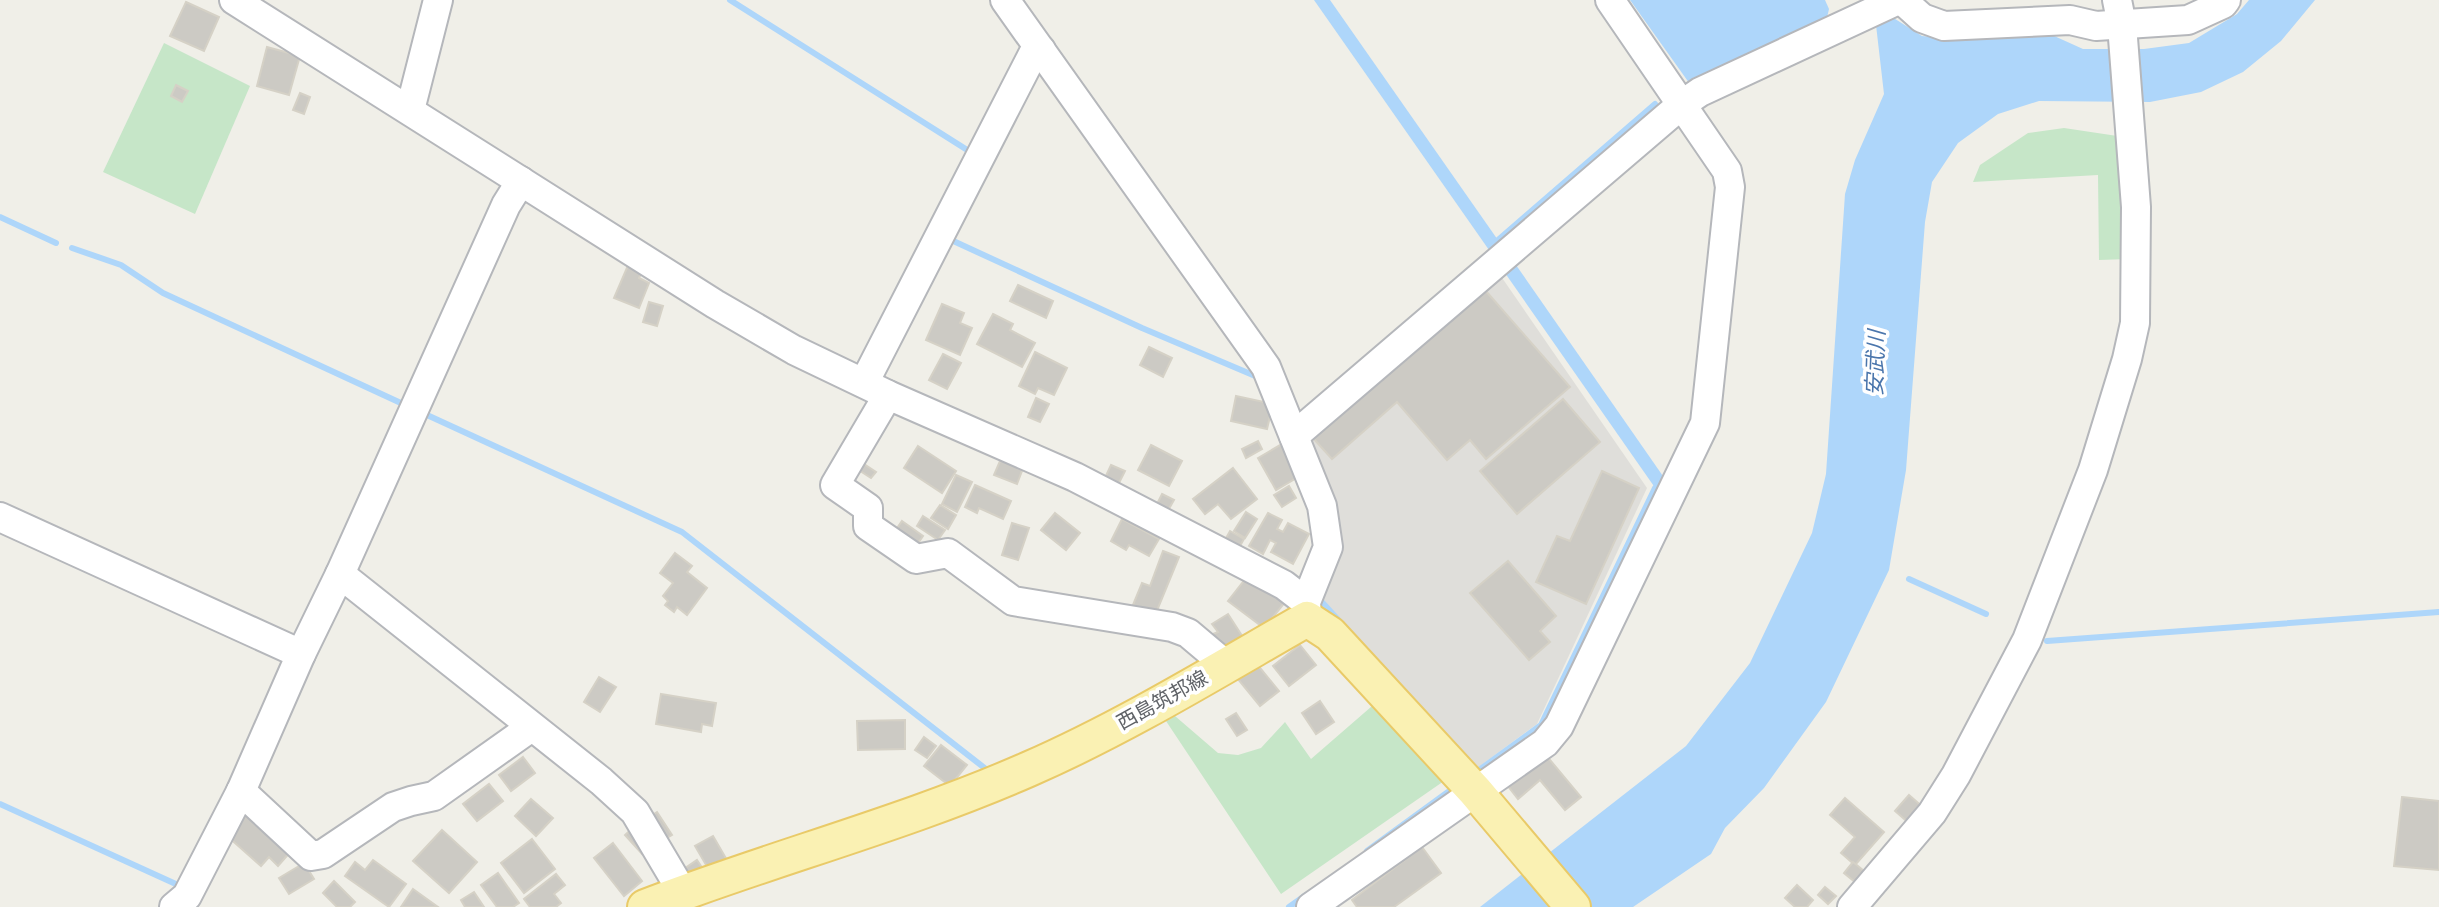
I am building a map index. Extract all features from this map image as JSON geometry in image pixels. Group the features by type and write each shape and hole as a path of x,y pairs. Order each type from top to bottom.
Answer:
{"main road":[{"path":"1307,611 1475,791 1573,907"},
{"name":"西島筑邦線","path":"662,902 935,807 1030,769 1226,665 1307,611"}],"street":[{"path":"234,0 715,304 794,350 1075,477 1284,585 1307,611"},
{"path":"410,110 438,0"},
{"path":"1005,0 1266,367 1322,506 1328,547 1307,611"},
{"path":"1311,907 1545,743 1559,726 1705,423 1730,187 1727,171 1610,0"},
{"path":"1294,436 1700,92 1900,0 1922,18 1944,26 2070,20 2096,26 2120,19 2188,20 2226,0"},
{"path":"1852,907 1932,813 1956,775 2033,627 2093,470 2127,359 2135,323 2136,207 2120,19"},
{"path":"1041,50 1033,54 876,389 835,485 868,508 868,526 916,559 948,553 1013,601 1172,627 1188,633 1226,665"},
{"path":"174,907 187,896 241,791 506,205 521,181"},
{"path":"0,517 301,654"},
{"path":"340,574 530,728 601,781 635,812 662,902"},
{"path":"241,791 311,856 323,854 393,807 434,796 530,728"}],"shaded area":[{"path":"1498,272 1647,488 1537,724 1469,774 1318,601 1306,437"}],"green space":[{"path":"164,43 250,86 195,214 103,172"},
{"path":"2064,128 2124,137 2128,259 2099,260 2098,175 1973,182 1980,165 2028,133"},
{"path":"1379,700 1444,781 1281,894 1166,721 1175,716 1218,753 1238,755 1261,748 1285,722 1311,759"}],"water":[{"path":"1314,0 1330,0 1500,243 1489,250"},
{"path":"1630,0 1825,0 1829,9 1826,22 1692,87"},
{"name":"安武川","path":"2249,0 2315,0 2281,41 2243,72 2201,92 2150,102 2039,101 1998,114 1958,143 1932,182 1925,222 1906,470 1889,570 1826,702 1764,788 1725,828 1711,854 1633,907 1480,907 1686,746 1750,663 1812,533 1826,474 1845,194 1855,160 1884,94 1876,25 1892,17 1922,36 1961,40 2052,35 2083,49 2144,49 2189,43 2237,14"},
{"path":"1516,265 1665,479 1658,492 1505,273"}],"building":[{"path":"186,2 219,17 204,51 170,36"},
{"path":"267,47 300,56 289,95 257,86"},
{"path":"176,85 188,91 182,102 171,96"},
{"path":"300,93 310,97 304,114 293,110"},
{"path":"629,263 643,269 639,278 649,283 639,308 614,298"},
{"path":"1018,285 1053,301 1046,318 1010,301"},
{"path":"1485,290 1570,387 1486,459 1470,440 1447,460 1397,402 1332,459 1313,438"},
{"path":"649,302 663,306 657,326 643,322"},
{"path":"942,304 964,313 960,323 972,328 960,355 926,340"},
{"path":"993,314 1013,324 1010,330 1035,343 1022,367 977,344"},
{"path":"1149,347 1172,358 1163,377 1140,365"},
{"path":"1035,352 1067,368 1054,395 1038,388 1035,394 1019,386"},
{"path":"943,354 961,363 947,389 929,380"},
{"path":"1236,396 1273,404 1267,429 1231,421"},
{"path":"1036,398 1049,404 1040,422 1028,417"},
{"path":"1563,399 1600,442 1517,514 1480,471"},
{"path":"1258,441 1262,449 1246,458 1242,449"},
{"path":"1282,444 1300,476 1276,490 1258,458"},
{"path":"1151,445 1182,461 1169,486 1138,470"},
{"path":"918,446 956,471 942,493 904,468"},
{"path":"1003,454 1025,463 1017,484 994,475"},
{"path":"861,462 876,472 871,478 857,469"},
{"path":"1111,465 1125,471 1116,489 1103,482"},
{"path":"1233,468 1257,499 1231,519 1218,504 1205,514 1193,499"},
{"path":"1602,471 1639,488 1586,604 1536,582 1557,536 1570,541"},
{"path":"956,475 972,482 957,512 942,504"},
{"path":"975,485 1011,501 1003,519 979,508 977,513 965,507"},
{"path":"1289,486 1296,498 1282,507 1274,495"},
{"path":"1162,494 1174,500 1166,514 1155,508"},
{"path":"940,505 956,515 948,529 931,518"},
{"path":"1246,512 1257,519 1245,538 1234,531"},
{"path":"1055,513 1080,533 1066,550 1041,530"},
{"path":"1268,513 1282,520 1277,529 1283,532 1288,523 1309,534 1293,564 1271,552 1276,543 1270,540 1263,554 1249,546"},
{"path":"923,516 945,530 938,540 917,526"},
{"path":"1122,519 1159,539 1149,556 1129,545 1126,550 1111,541"},
{"path":"902,521 923,536 914,549 893,534"},
{"path":"1012,523 1029,528 1018,560 1002,555"},
{"path":"1230,531 1244,539 1235,555 1221,547"},
{"path":"1163,551 1179,557 1156,613 1133,605 1142,583 1150,586"},
{"path":"675,553 692,566 687,572 707,588 687,615 677,607 674,612 665,605 668,601 663,596 673,583 660,573"},
{"path":"1508,561 1556,616 1540,631 1550,642 1529,660 1470,593"},
{"path":"1246,578 1286,601 1264,628 1228,601"},
{"path":"1228,614 1246,642 1226,655 1213,634 1218,632 1212,624"},
{"path":"1300,645 1316,665 1289,686 1273,666"},
{"path":"1256,663 1279,691 1260,706 1237,678"},
{"path":"599,677 616,687 600,712 584,702"},
{"path":"661,694 716,703 712,726 702,724 701,732 656,724"},
{"path":"1320,701 1334,722 1316,734 1302,713"},
{"path":"1236,713 1247,730 1237,736 1226,719"},
{"path":"905,720 905,749 858,750 857,721"},
{"path":"924,737 936,746 927,758 915,750"},
{"path":"941,745 967,765 950,786 924,766"},
{"path":"1545,754 1581,797 1565,810 1540,780 1518,799 1507,785"},
{"path":"523,757 535,773 511,791 499,775"},
{"path":"489,784 503,801 477,821 463,804"},
{"path":"1909,795 1924,808 1910,824 1895,811"},
{"path":"2402,797 2439,801 2439,870 2394,866"},
{"path":"1845,798 1884,832 1855,865 1841,853 1855,837 1830,815"},
{"path":"531,799 553,818 536,836 515,816"},
{"path":"248,812 292,850 278,866 269,857 261,866 227,836"},
{"path":"657,812 672,835 662,841 646,819"},
{"path":"635,826 652,846 642,854 625,835"},
{"path":"442,830 477,862 449,893 413,861"},
{"path":"713,836 727,860 709,870 695,846"},
{"path":"532,839 555,869 524,893 501,863"},
{"path":"613,843 642,881 624,896 594,858"},
{"path":"1422,847 1441,873 1394,907 1357,907 1352,900"},
{"path":"373,860 406,884 389,907 345,876 355,862 365,870"},
{"path":"697,860 705,872 686,884 678,873"},
{"path":"1853,862 1875,880 1866,891 1844,873"},
{"path":"304,863 314,879 289,894 279,878"},
{"path":"498,873 519,903 513,907 497,907 481,885"},
{"path":"556,874 565,885 554,894 561,903 556,907 530,907 524,899"},
{"path":"334,881 355,902 350,907 337,907 323,893"},
{"path":"1797,885 1813,900 1807,907 1795,907 1785,898"},
{"path":"1825,887 1836,896 1828,904 1818,895"},
{"path":"413,889 438,907 401,907"},
{"path":"474,892 484,907 465,907 461,900"}],"waterway":[{"path":"730,0 971,155"},
{"path":"1498,240 1655,104"},
{"path":"0,217 56,243"},
{"path":"949,239 1142,328 1260,378"},
{"path":"72,248 121,265 163,293 403,404"},
{"path":"427,415 682,532 991,773"},
{"path":"1475,773 1541,725 1655,488"},
{"path":"1909,579 1986,614"},
{"path":"1322,594 1320,600 1341,623"},
{"path":"2047,641 2439,612"},
{"path":"1367,851 1448,792"},
{"path":"0,804 178,885"},
{"path":"1289,907 1306,895"}]}
